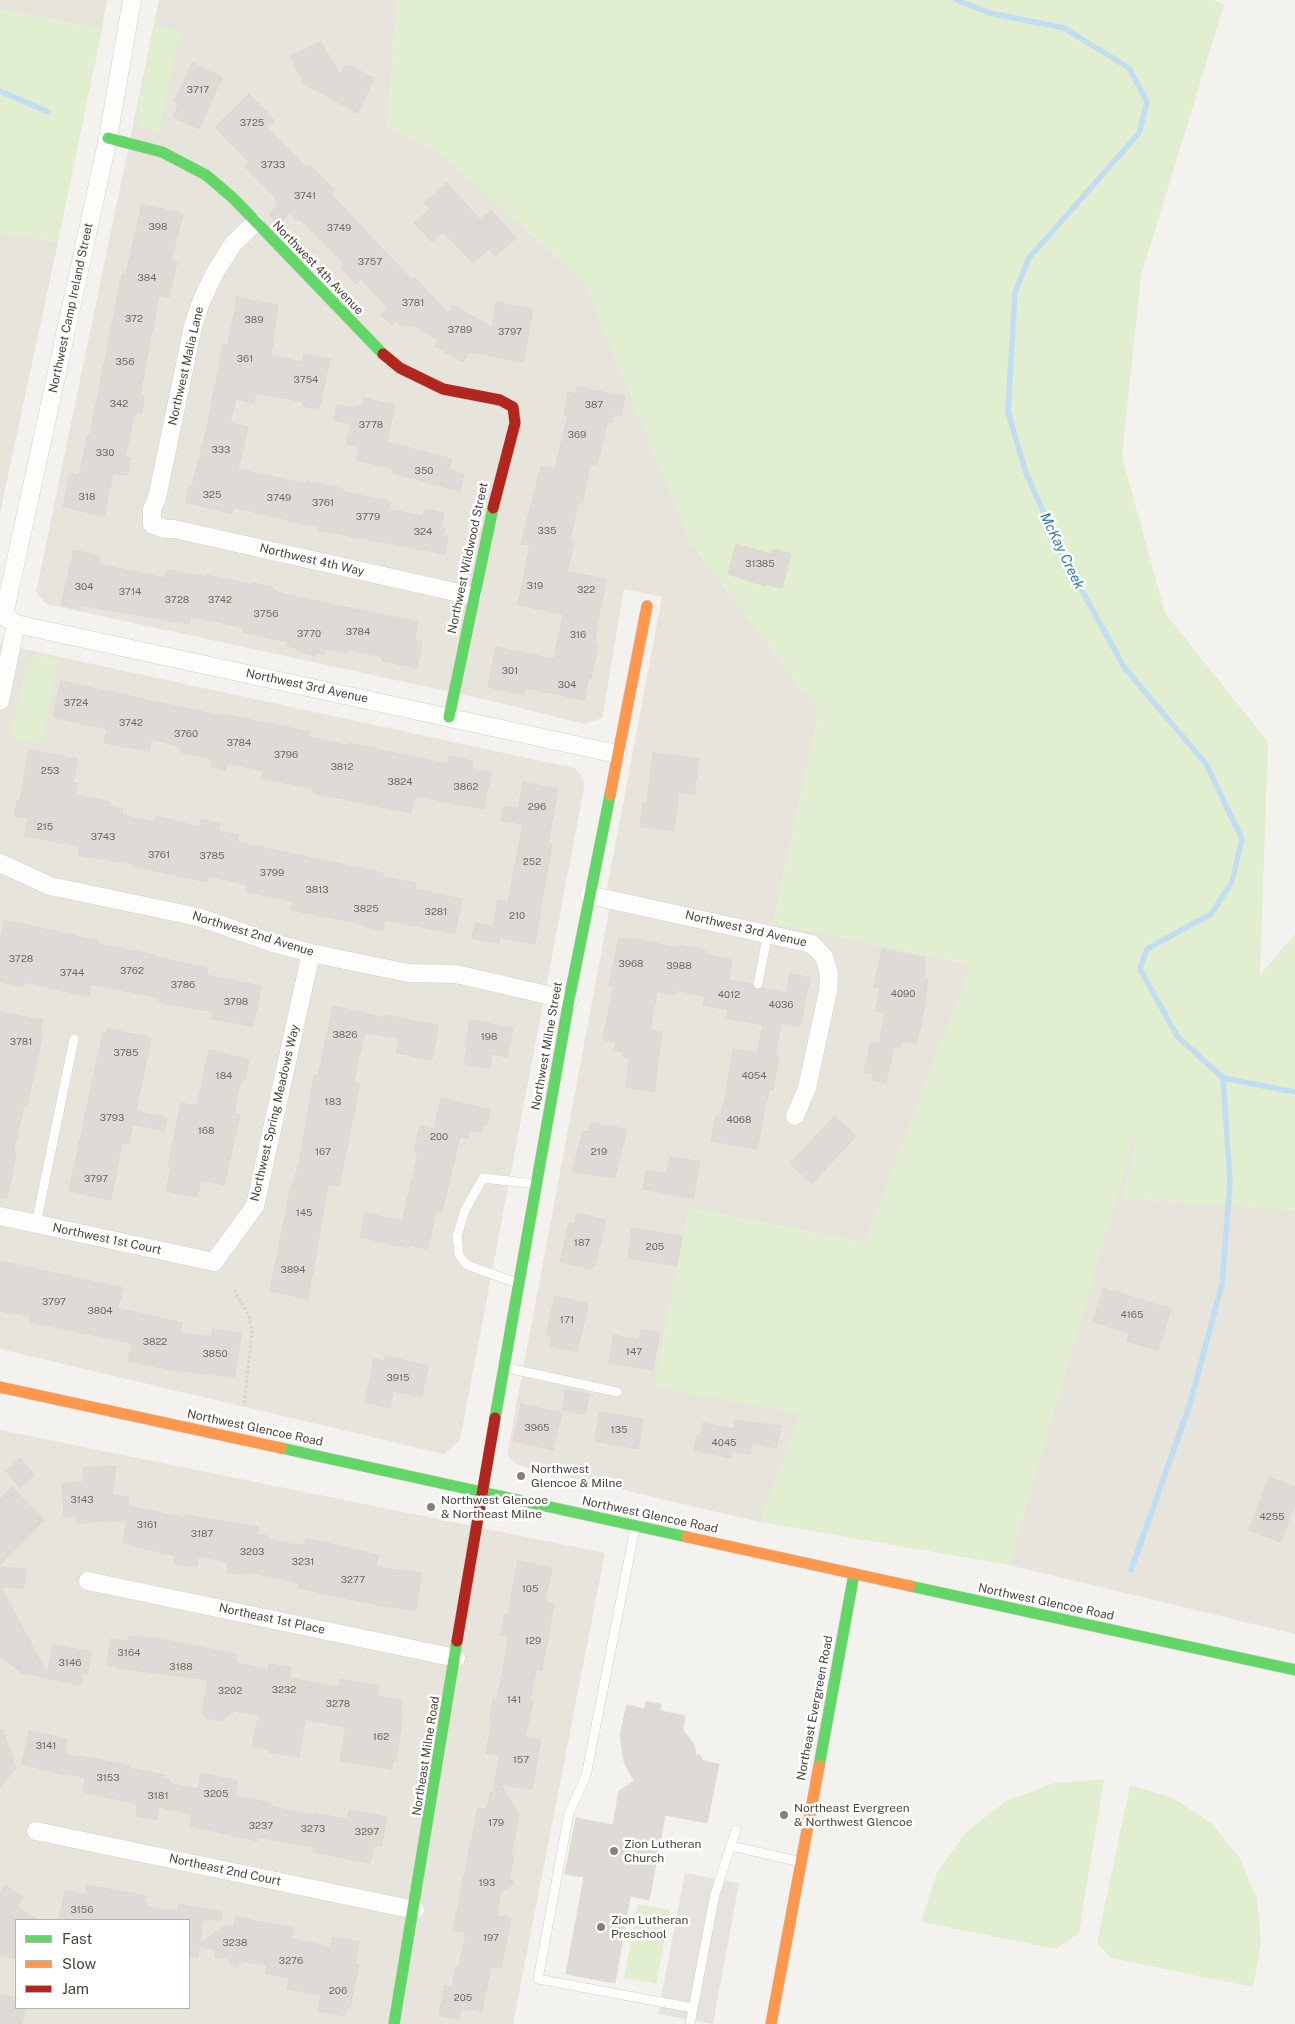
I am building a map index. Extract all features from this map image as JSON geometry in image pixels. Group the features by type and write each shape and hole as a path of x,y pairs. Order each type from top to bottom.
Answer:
{"street":[{"name":"Northwest Camp Ireland Street","path":"0,701 7,618 108,138 132,0"},
{"name":"Northwest 4th Avenue","path":"108,138 162,152 184,162 206,176 233,198 382,353 400,368 443,389 500,400 513,407"},
{"name":"Northwest Malia Lane","path":"152,524 152,509 193,326 201,302 214,274 233,244 255,223"},
{"name":"Northwest Wildwood Street","path":"449,717 473,596 509,440 515,423 513,407"},
{"name":"Northwest 4th Way","path":"152,524 165,529 174,529 473,596"},
{"name":"Northwest Milne Street","path":"481,1493 568,1000 647,606"},
{"name":"Northwest 3rd Avenue","path":"7,618 617,754"},
{"name":"Northwest 2nd Avenue","path":"0,863 50,886 198,917 273,943 311,953 408,973 456,974 568,1000"},
{"name":"Northwest 3rd Avenue","path":"590,895 812,944 824,957 829,973 828,991 807,1088 795,1116"},
{"name":"Northwest Spring Meadows Way","path":"214,1262 255,1206 311,953"},
{"name":"Northwest 1st Court","path":"0,1216 214,1262"},
{"name":"Northwest Glencoe Road","path":"0,1387 1295,1670"},
{"name":"Northeast Milne Road","path":"394,2024 415,1910 481,1493"},
{"name":"Northeast Evergreen Road","path":"771,2024 854,1574"},
{"name":"Northeast 1st Place","path":"88,1580 456,1658"},
{"name":"Northeast 2nd Court","path":"36,1831 415,1910"}],"lane":[{"path":"758,984 768,933"},
{"path":"36,1224 74,1039"},
{"path":"518,1283 467,1265 459,1255 457,1236 465,1210 483,1178 536,1184"},
{"path":"503,1367 617,1392"},
{"path":"636,1525 586,1776 569,1813 538,1979 693,2008"},
{"path":"690,2024 715,1894 736,1830"},
{"path":"731,1846 800,1861"}],"path":[{"path":"234,1290 249,1316 252,1331 244,1406"}],"shaded area":[{"path":"0,0 107,0 102,29 0,9"},
{"path":"159,0 398,0 386,126 437,151 584,282 691,543 819,712 773,923 971,965 865,1243 689,1208 801,1414 760,1522 525,1467 516,1464 509,1458 508,1449 613,890 607,889 662,597 624,589 602,718 584,724 492,701 46,604 36,592"},
{"path":"0,233 58,242 0,513"},
{"path":"0,644 574,768 582,776 585,783 460,1440 444,1454 0,1349"},
{"path":"1144,1103 1123,1198 1295,1210 1295,1634 1009,1565"},
{"path":"0,1430 605,1553 513,2024 0,2024"},
{"path":"685,1873 739,1883 713,2024 658,2014"}],"green space":[{"path":"398,0 1213,0 1224,5 1141,276 1122,456 1165,613 1268,742 1260,975 1295,934 1295,1210 1123,1198 1141,1114 1009,1565 760,1522 800,1414 654,1387 688,1208 865,1243 971,965 773,923 819,712 691,543 584,282 437,151 386,126"},
{"path":"0,9 102,29 58,242 0,233"},
{"path":"154,26 180,31 159,132 141,127 136,120"},
{"path":"35,655 59,659 41,744 10,737 26,666 28,661"},
{"path":"1104,1779 1079,1933 1056,1949 921,1922 937,1873 966,1832 1006,1801 1054,1783"},
{"path":"1130,1785 1173,1798 1211,1823 1239,1857 1257,1898 1261,1943 1253,1987 1111,1958 1097,1943"},
{"path":"638,1904 670,1910 656,1984 624,1978"}],"building":[{"path":"321,42 340,75 346,64 374,78 358,113 304,84 290,56"},
{"path":"192,63 222,77 199,129 173,117 179,104 174,102"},
{"path":"249,94 275,121 267,128 307,168 309,165 335,190 331,194 412,280 415,278 448,313 453,305 492,327 496,302 533,310 523,362 469,352 463,362 435,346 439,340 414,325 411,328 406,323 403,327 396,321 392,325 381,315 388,308 361,279 356,284 341,268 344,264 299,219 298,221 290,213 278,225 269,215 278,205 274,201 276,198 245,167 249,162 215,127"},
{"path":"447,183 480,220 491,210 516,238 495,256 489,249 473,263 443,232 432,242 414,223 430,209 424,203"},
{"path":"142,204 183,214 171,261 177,262 169,297 159,295 140,395 144,396 142,413 135,412 125,457 131,458 128,475 113,474 104,516 63,507 70,473 79,475 88,435 90,435 122,273 126,274"},
{"path":"237,297 278,305 271,355 302,362 304,354 330,359 319,409 302,406 303,402 256,393 254,403 236,399 230,423 248,427 238,469 306,484 307,481 343,489 343,491 391,502 389,509 423,516 425,509 444,513 441,528 445,528 443,535 448,536 445,554 317,530 317,527 233,507 232,514 186,502 207,428 223,344 228,345"},
{"path":"577,387 625,396 621,416 613,414 612,423 608,422 597,465 590,464 582,504 578,503 570,541 574,542 567,572 606,579 595,643 598,643 591,679 588,678 584,700 526,688 524,695 488,687 496,647 554,659 563,614 518,605 530,545 521,544 541,466 555,469 568,415 564,414 568,392 576,394"},
{"path":"363,398 395,405 387,442 452,459 449,470 464,474 460,491 393,473 394,469 356,460 359,447 346,444 351,424 334,420 337,405 354,408 355,405 361,406"},
{"path":"736,544 771,554 773,549 791,554 782,588 765,584 765,586 728,574"},
{"path":"74,550 100,556 99,564 165,578 167,570 207,577 207,575 253,585 253,583 273,587 272,590 288,595 418,622 414,641 422,642 417,668 382,661 383,657 347,649 347,653 325,649 324,655 316,653 316,656 296,651 296,648 287,646 288,642 243,632 244,628 191,616 189,624 79,605 78,609 61,605"},
{"path":"61,681 222,716 222,714 310,732 308,737 347,745 348,743 448,764 449,756 473,761 472,769 491,772 484,809 415,796 411,813 313,793 314,789 262,778 264,771 227,763 226,770 211,767 212,759 180,752 181,747 151,739 149,751 104,743 107,729 53,717"},
{"path":"29,750 78,759 73,783 77,783 75,794 110,802 109,806 123,809 122,815 153,822 155,816 200,827 201,819 220,824 218,831 239,835 237,842 383,873 383,877 416,883 415,889 462,899 455,933 385,920 383,931 364,926 364,924 290,910 292,901 247,892 248,885 208,876 207,882 133,866 134,864 78,855 80,846 24,836 28,818 14,816 17,800 20,800"},
{"path":"653,753 699,759 694,794 679,792 674,831 640,826 643,803 647,803"},
{"path":"523,782 558,789 548,843 552,844 535,944 500,937 499,943 472,938 475,923 493,926 498,900 508,902 523,824 501,820 504,806 518,808"},
{"path":"4,920 99,941 98,944 156,955 156,957 208,968 206,975 261,986 253,1027 211,1018 213,1012 159,1002 160,998 91,984 89,997 25,982 24,987 0,982 0,939"},
{"path":"619,938 628,940 629,938 680,948 680,945 705,950 704,954 732,960 729,980 752,984 756,990 763,988 786,993 790,973 810,978 800,1027 781,1023 775,1056 779,1056 773,1090 770,1090 767,1098 757,1149 711,1141 716,1115 720,1116 725,1098 733,1049 757,1053 763,1025 726,1018 728,1010 703,1005 705,996 676,990 675,995 657,991 650,1030 662,1032 654,1092 625,1087 630,1058 623,1057 624,1052 614,1050 616,1042 603,1040 613,986 609,985"},
{"path":"882,949 925,958 925,979 928,979 926,1000 917,1043 901,1042 900,1047 894,1046 886,1083 872,1080 874,1074 864,1072 871,1042 879,1044 885,1013 876,1011 880,988 874,987"},
{"path":"333,1006 386,1018 387,1015 438,1025 432,1060 396,1053 399,1038 365,1032 353,1083 360,1084 339,1186 328,1184 308,1299 270,1291 290,1191 299,1164 314,1075 318,1076"},
{"path":"0,1012 43,1020 40,1032 43,1032 27,1106 24,1106 15,1144 14,1154 16,1155 7,1198 0,1197"},
{"path":"470,1020 513,1028 507,1057 492,1054 489,1069 464,1064 468,1045 465,1045"},
{"path":"107,1028 151,1038 136,1111 167,1118 164,1131 133,1124 129,1144 122,1142 111,1200 69,1191 103,1032 106,1032"},
{"path":"209,1050 249,1060 245,1080 241,1080 234,1113 240,1115 224,1185 201,1180 197,1197 166,1191 171,1168 168,1167 181,1103 197,1106"},
{"path":"441,1098 490,1110 487,1125 484,1124 482,1132 469,1131 468,1138 460,1136 442,1212 436,1211 428,1249 409,1245 409,1248 360,1237 365,1213 402,1221 418,1153 414,1152 420,1126 434,1129"},
{"path":"835,1116 856,1136 812,1184 790,1163"},
{"path":"591,1123 627,1129 615,1178 572,1172 583,1131 590,1132"},
{"path":"670,1156 700,1162 693,1199 643,1189 646,1171 667,1174"},
{"path":"577,1213 606,1220 595,1266 593,1265 592,1269 560,1262 569,1223 575,1224"},
{"path":"632,1228 682,1236 677,1266 628,1258"},
{"path":"0,1261 123,1288 118,1308 182,1323 180,1333 211,1337 213,1329 241,1333 235,1377 172,1370 128,1361 132,1343 30,1322 31,1317 0,1311"},
{"path":"1103,1288 1171,1309 1158,1351 1127,1341 1129,1333 1093,1322"},
{"path":"555,1296 587,1303 588,1306 577,1352 550,1346 552,1336 546,1334"},
{"path":"641,1329 660,1333 653,1370 609,1363 614,1335 639,1340"},
{"path":"386,1356 428,1366 422,1397 393,1391 390,1408 365,1402 374,1359 384,1361"},
{"path":"566,1390 589,1394 585,1414 562,1410"},
{"path":"521,1404 562,1413 553,1450 513,1441"},
{"path":"600,1412 643,1419 638,1449 595,1441"},
{"path":"736,1420 781,1426 776,1448 752,1443 750,1454 731,1450 730,1458 694,1450 697,1435 701,1436 703,1423 734,1429"},
{"path":"20,1458 34,1475 20,1488 6,1471"},
{"path":"116,1466 112,1495 129,1497 128,1506 184,1518 185,1515 258,1527 257,1534 268,1536 270,1540 305,1545 306,1539 328,1543 378,1555 376,1567 422,1573 416,1610 382,1606 298,1588 299,1583 277,1578 247,1572 246,1575 227,1572 228,1562 198,1556 197,1567 174,1563 176,1556 123,1543 127,1520 76,1523 76,1516 64,1517 62,1483 84,1482 83,1468"},
{"path":"1269,1477 1295,1487 1295,1504 1281,1542 1249,1530"},
{"path":"12,1487 44,1520 0,1565 0,1499"},
{"path":"518,1561 552,1568 545,1602 554,1604 542,1670 536,1669 530,1701 533,1702 525,1737 541,1740 532,1789 500,1784 519,1815 511,1855 514,1856 510,1877 514,1884 501,1891 497,1915 511,1918 501,1968 491,1966 482,2012 461,2008 459,2019 439,2015 445,1985 452,1987 456,1967 459,1967 466,1933 453,1930 478,1808 487,1810 490,1792 493,1793 499,1755 486,1753 492,1719 490,1719 493,1699 497,1700 508,1636 501,1635 505,1614 508,1614"},
{"path":"0,1567 26,1569 24,1588 1,1586 47,1674 53,1645 91,1652 87,1674 82,1673 80,1685 22,1673 0,1657"},
{"path":"130,1636 166,1640 236,1654 236,1663 268,1670 269,1664 291,1668 289,1677 306,1681 339,1687 340,1679 379,1686 377,1696 401,1700 402,1718 396,1761 393,1760 392,1769 340,1761 346,1727 305,1719 299,1757 268,1752 269,1750 252,1746 259,1715 235,1711 221,1721 206,1718 202,1712 208,1680 107,1665 111,1639 129,1641"},
{"name":"Zion Lutheran Church","path":"646,1702 661,1704 660,1711 685,1716 683,1730 694,1744 696,1756 700,1755 703,1761 719,1764 707,1823 665,1815 649,1900 630,1896 615,1983 566,1974 584,1877 565,1874 576,1818 613,1825 619,1791 634,1781 624,1762 620,1735 627,1705 645,1709"},
{"path":"0,1730 3,1730 16,1768 0,1788"},
{"path":"29,1731 67,1739 65,1754 129,1765 129,1768 165,1775 164,1778 169,1779 168,1783 198,1789 201,1773 238,1781 235,1796 271,1803 270,1806 314,1816 314,1813 347,1819 349,1810 387,1817 381,1846 374,1845 370,1863 313,1852 314,1847 258,1837 257,1841 190,1826 192,1814 159,1807 157,1820 136,1816 138,1804 83,1792 86,1777 62,1774 22,1764"},
{"path":"5,1885 23,1897 17,1906 36,1919 15,1919 15,1958 0,1955 0,1893"},
{"path":"87,1885 146,1896 145,1903 149,1904 148,1907 178,1912 179,1904 222,1912 221,1920 203,1920 200,1943 225,1926 234,1927 235,1917 294,1928 292,1939 331,1947 333,1937 359,1942 355,1964 359,1964 350,2008 347,2007 345,2016 318,2011 321,1995 287,1989 289,1978 265,1973 267,1965 244,1961 235,1968 227,1958 215,1957 216,1950 199,1946 198,1957 190,1956 190,1919 59,1919 65,1891 86,1895"},
{"path":"0,1995 15,1998 15,2009 25,2009 22,2024 0,2024"}],"waterway":[{"name":"McKay Creek","path":"956,0 990,13 1064,28 1129,68 1147,102 1139,133 1029,258 1015,292 1008,412 1026,473 1063,556 1124,667 1206,764 1242,839 1232,882 1211,914 1147,949 1140,969 1177,1036 1223,1078 1295,1092"},
{"path":"0,91 48,112"},
{"path":"1131,1570 1190,1404 1222,1284 1230,1182 1223,1078"}],"traffic: fast":[{"path":"108,138 162,152 206,175 233,198 383,354"},
{"path":"449,717 493,508"},
{"path":"495,1418 569,1000 610,795"},
{"path":"281,1448 687,1537"},
{"path":"819,1766 854,1574"},
{"path":"910,1586 1295,1670"},
{"path":"394,2024 457,1641"}],"traffic: slow":[{"path":"610,795 647,606"},
{"path":"0,1387 281,1448"},
{"path":"687,1537 910,1586"},
{"path":"771,2024 819,1766"}],"traffic: jam":[{"path":"383,354 400,368 443,389 500,400 513,407 515,423 493,508"},
{"path":"457,1641 495,1418"}],"place":[{"name":"Northwest Glencoe & Milne","path":"521,1476"},
{"name":"Northwest Glencoe & Northeast Milne","path":"431,1507"},
{"name":"Northeast Evergreen & Northwest Glencoe","path":"784,1815"},
{"name":"Zion Lutheran Church","path":"614,1851"},
{"name":"Zion Lutheran Preschool","path":"601,1927"}]}
